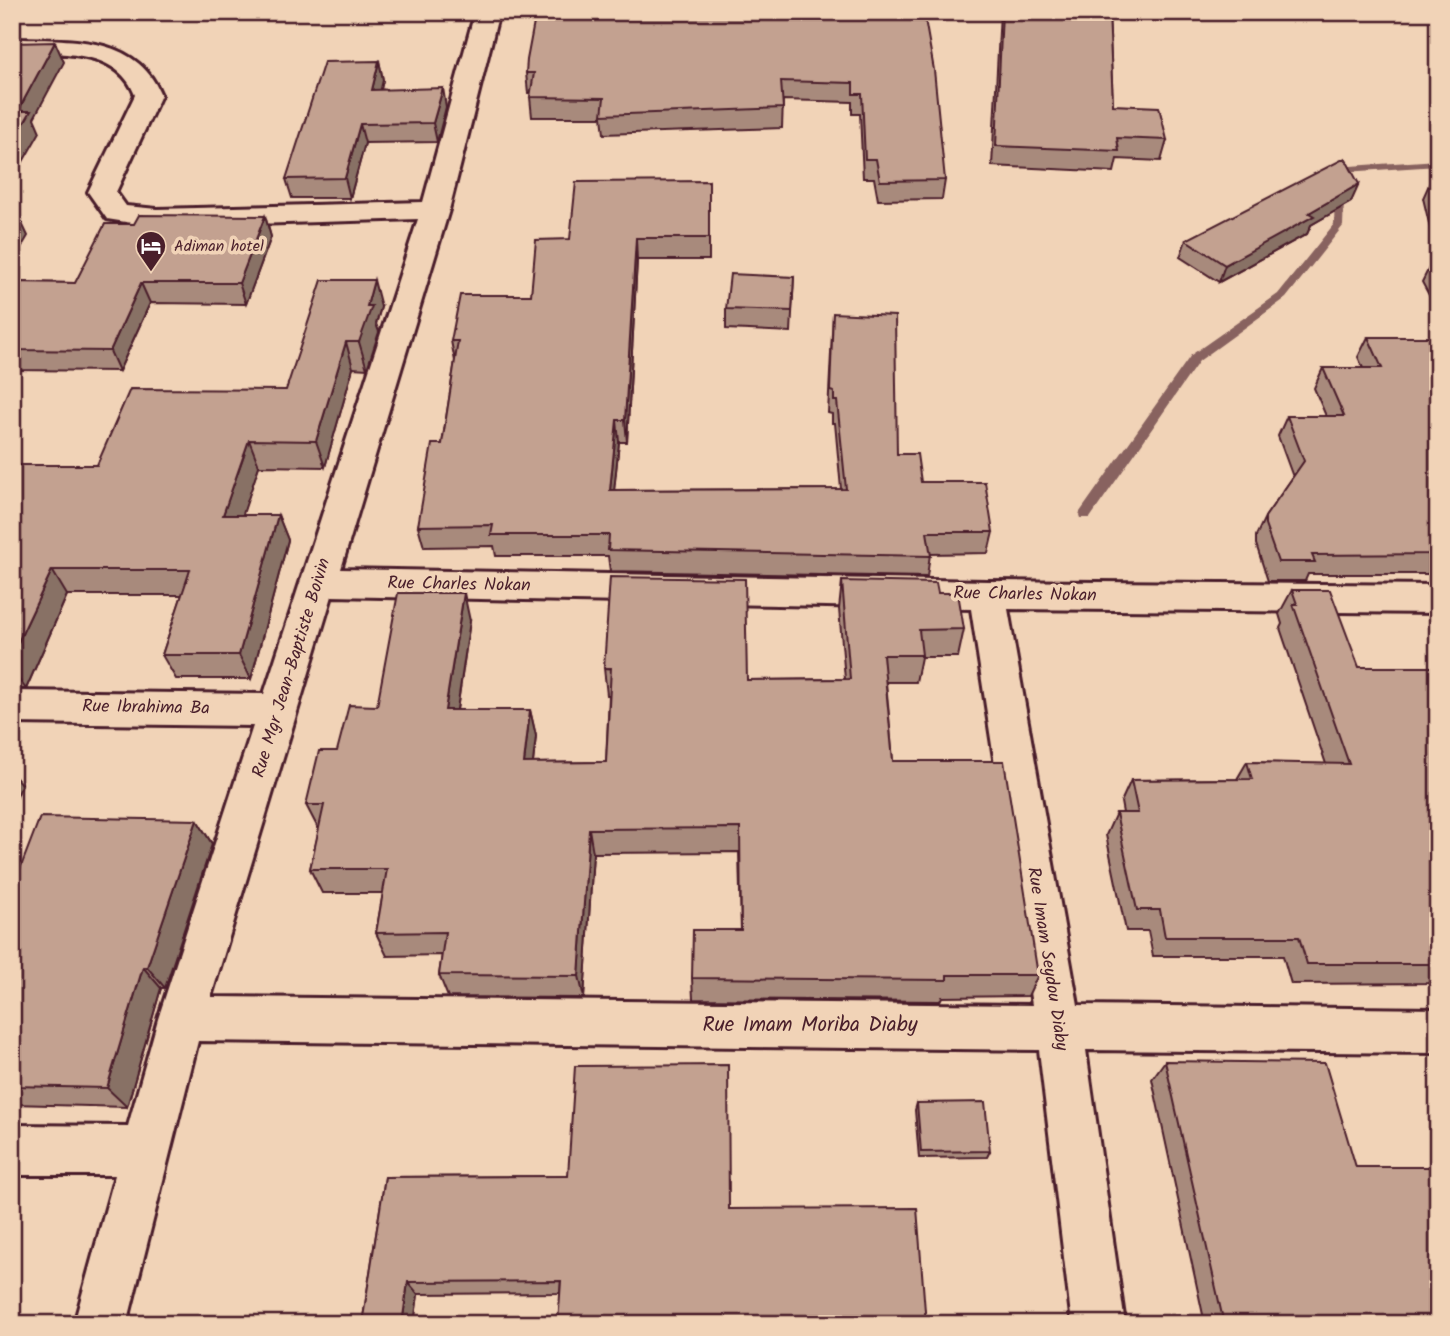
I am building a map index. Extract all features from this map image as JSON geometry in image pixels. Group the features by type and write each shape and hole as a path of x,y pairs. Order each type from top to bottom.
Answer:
{"street":[{"name":"Rue Mgr Jean-Baptiste Boivin","path":"100,1324 181,1019 435,210 487,12"},
{"path":"12,46 74,47 114,58 138,73 148,95 102,192 117,213 157,218 435,210"},
{"name":"Rue Charles Nokan","path":"319,582 987,595 1438,599"},
{"name":"Rue Imam Seydou Diaby","path":"987,595 1059,1027 1099,1324"},
{"name":"Rue Ibrahima Ba","path":"12,707 280,710"},
{"name":"Rue Imam Moriba Diaby","path":"181,1019 1438,1031"},
{"path":"12,1150 147,1152"}],"building":[{"path":"536,12 876,12 877,19 925,19 934,70 945,180 880,181 876,159 865,159 862,94 853,94 853,83 781,81 783,108 602,115 604,98 530,97 534,73 526,73"},
{"path":"1002,12 1109,12 1113,105 1159,107 1167,140 1117,138 1119,151 996,146"},
{"path":"55,42 18,111 31,111 12,144 12,43"},
{"path":"379,61 372,90 443,88 433,123 360,124 345,178 286,179 324,62"},
{"path":"1345,158 1359,184 1309,213 1314,216 1225,265 1186,240"},
{"path":"1432,178 1438,178 1438,200"},
{"path":"709,181 709,238 636,238 625,420 617,420 610,490 846,489 837,401 834,401 834,392 830,391 833,313 895,316 897,454 917,454 921,482 985,482 993,532 927,532 931,556 608,550 609,535 491,535 493,525 418,526 432,444 442,444 458,341 451,341 460,295 531,295 536,240 570,239 576,182"},
{"path":"139,215 265,216 239,283 141,283 110,351 12,350 12,282 75,283 105,224 134,224"},
{"path":"1432,262 1438,262 1438,273"},
{"path":"730,274 794,277 792,311 726,309"},
{"path":"322,280 374,280 367,306 372,306 359,342 346,342 316,441 249,440 223,515 278,515 239,655 162,655 190,570 52,570 12,655 12,465 97,465 130,389 286,390"},
{"path":"1368,337 1438,337 1438,543 1435,543 1438,554 1312,555 1315,562 1278,562 1265,525 1265,517 1304,461 1287,416 1344,416 1323,368 1382,368"},
{"path":"610,577 745,579 747,680 850,679 842,581 936,583 938,593 958,593 964,629 919,630 922,655 883,655 893,761 1004,761 1038,975 947,975 947,980 692,978 693,930 741,930 740,828 589,829 579,976 439,975 445,932 376,933 387,869 310,869 324,805 306,805 319,751 337,751 349,705 377,706 398,593 464,593 445,710 530,710 524,763 606,762 611,668 604,668"},
{"path":"1292,590 1330,590 1359,667 1438,667 1438,964 1307,964 1299,937 1165,937 1160,910 1137,910 1116,813 1138,813 1131,780 1252,779 1247,762 1349,764 1293,604 1297,604"},
{"path":"40,817 197,820 147,967 143,967 107,1088 12,1086 12,890"},
{"path":"1165,1061 1325,1063 1356,1167 1438,1167 1438,1324 1224,1324"},
{"path":"728,1065 729,1209 917,1208 926,1324 558,1324 561,1281 408,1282 402,1324 362,1324 385,1177 568,1176 575,1066"},
{"path":"985,1102 990,1151 921,1152 917,1103"}],"waterway":[{"path":"1085,515 1195,358 1282,296 1339,224 1340,169 1438,163"}],"place":[{"name":"Adiman hotel","path":"151,273"}]}
